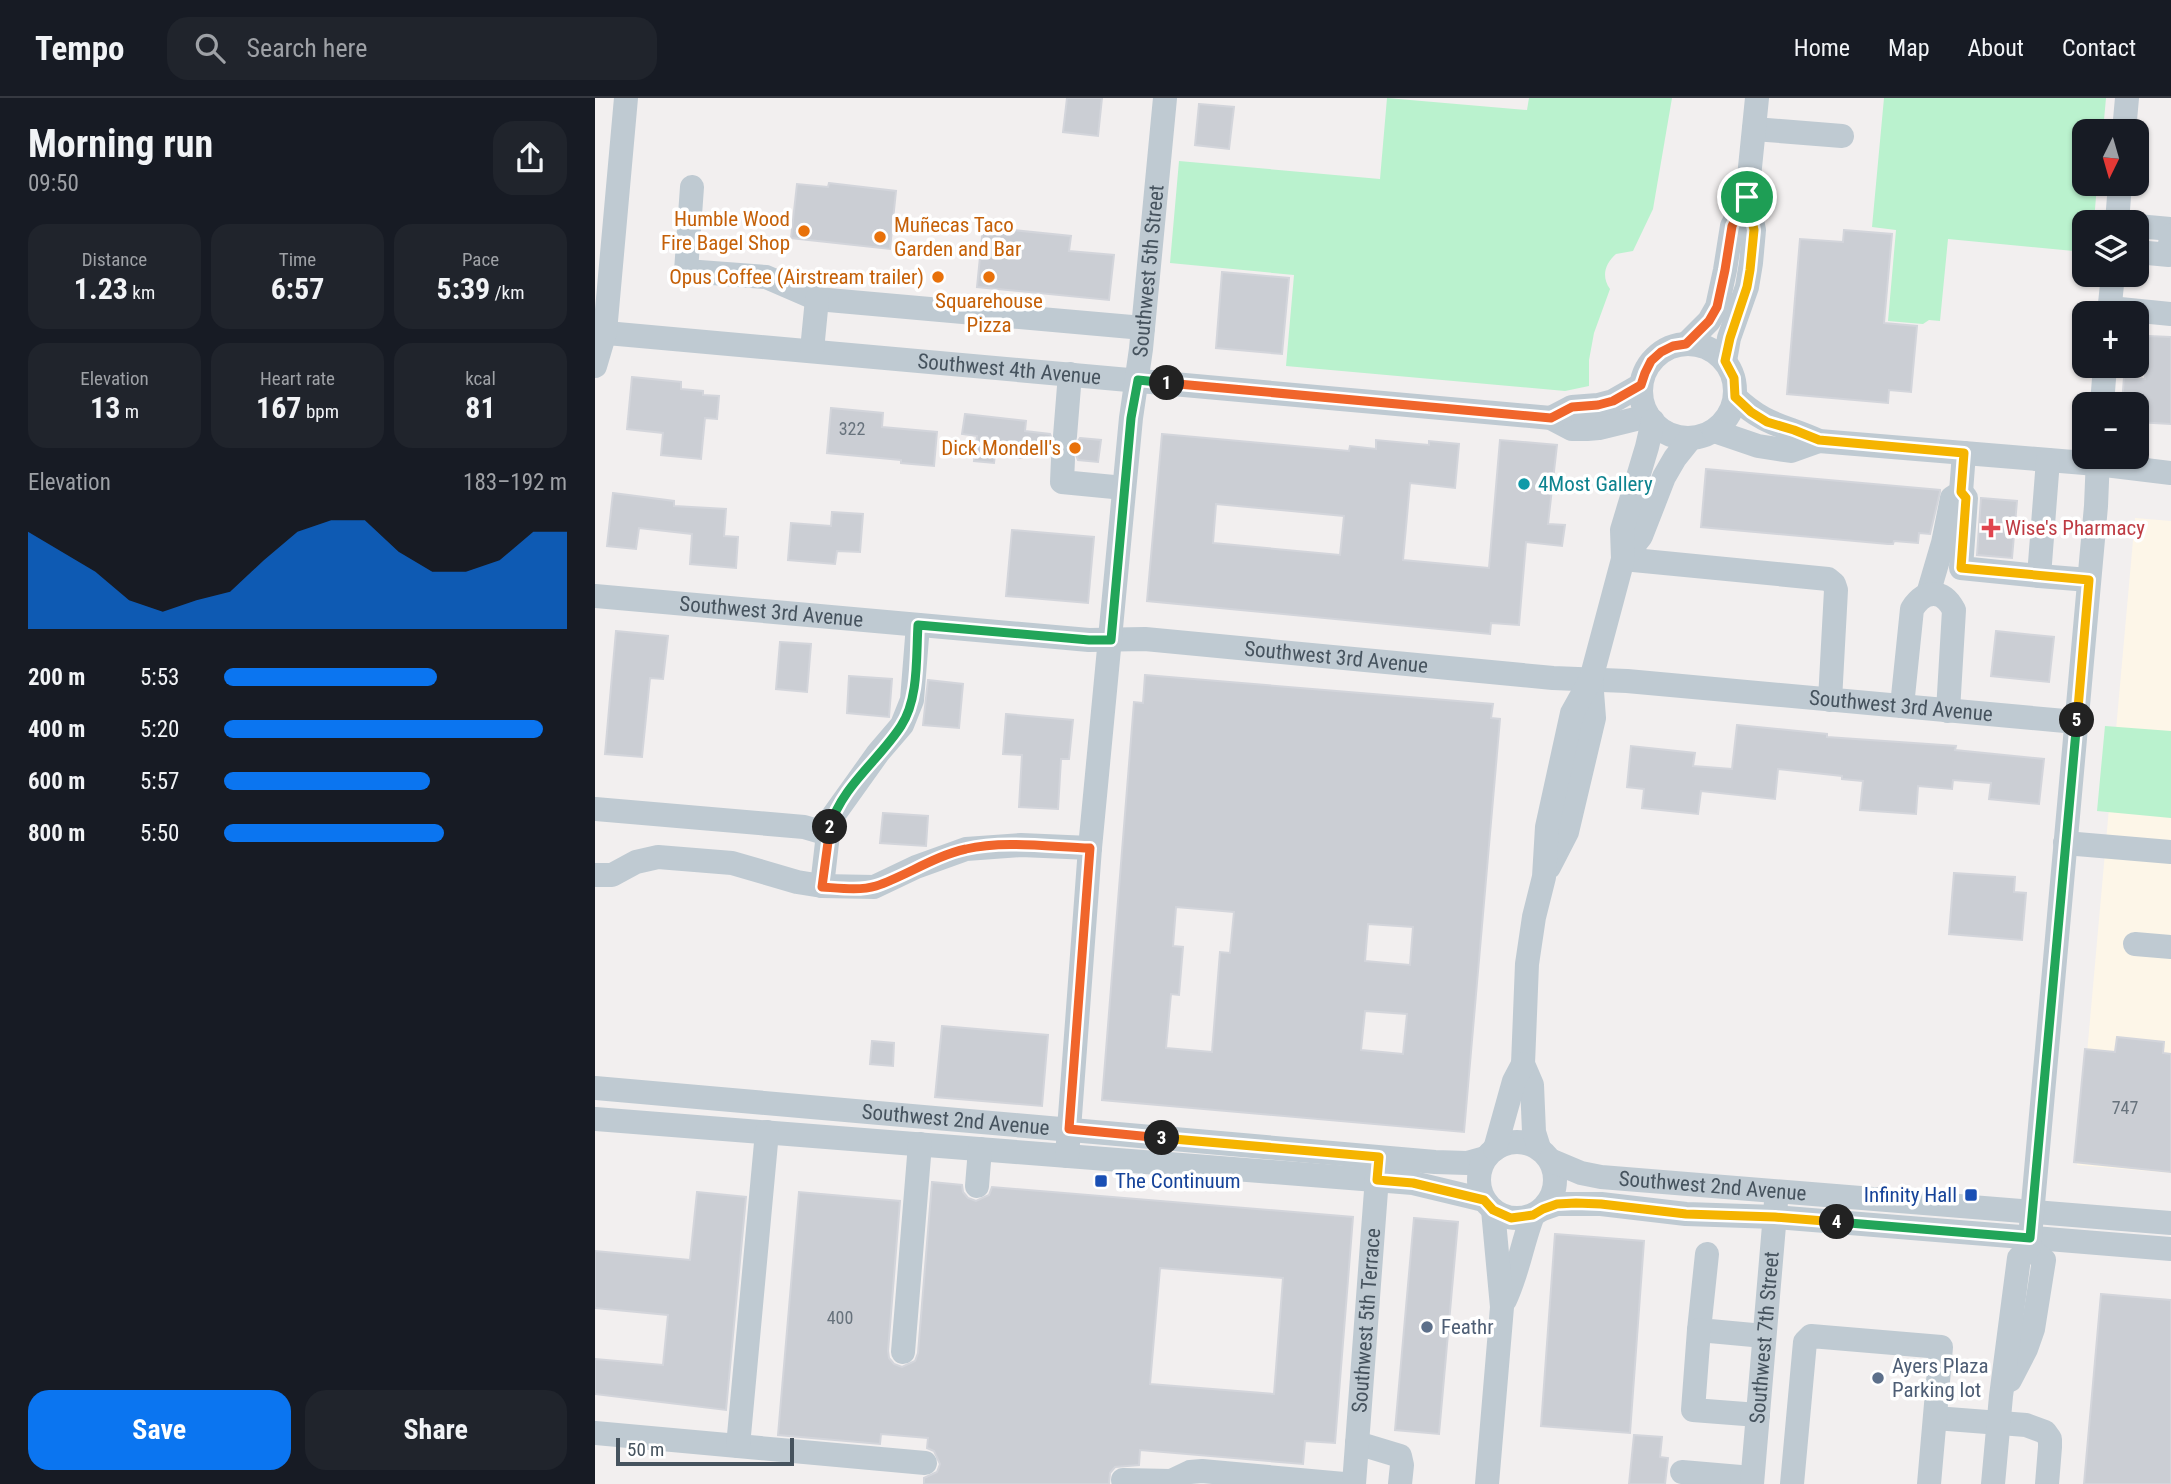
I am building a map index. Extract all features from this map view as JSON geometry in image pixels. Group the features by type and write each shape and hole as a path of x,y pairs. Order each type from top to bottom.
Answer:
{"street":[{"path":"595,366 626,98"},
{"name":"Southwest 5th Street","path":"1067,1156 1090,848 1165,98"},
{"path":"1725,361 1750,270 1754,230 1747,197 1758,98"},
{"path":"2126,119 2127,98"},
{"path":"1754,129 1842,136"},
{"path":"692,187 686,271 766,277 817,299 1143,328"},
{"path":"1686,344 1709,321 1717,307 1732,226 1747,197"},
{"path":"2149,228 2171,232 2169,255 2149,253"},
{"path":"813,350 817,299"},
{"path":"2149,313 2171,314"},
{"name":"Southwest 4th Avenue","path":"600,332 1551,418 1572,429 1599,428 1650,419"},
{"path":"1623,559 1641,536 1664,477 1675,458 1702,434 1724,422 1732,411 1735,397 1734,378 1725,361 1714,351 1700,345 1686,344 1661,352 1645,373 1641,397 1650,419 1668,434 1702,434 1791,451 1819,440"},
{"path":"1070,374 1062,482 1124,488"},
{"name":"Southwest 4th Avenue","path":"1551,418 1572,407 1613,401 1641,385"},
{"path":"1735,397 1767,422 1819,440 2072,460"},
{"path":"1502,1307 1513,1284 1525,1234 1554,1190 1556,1179 1534,1132 1532,1085 1523,1064 1527,964 1534,918 1544,877 1567,832 1594,718 1591,679 1623,559 1622,530 1647,447 1650,419"},
{"path":"1964,453 1961,492 1966,498 1961,568 2089,580"},
{"path":"2039,576 2048,460"},
{"path":"1993,1484 2001,1395 2026,1349 2033,1329 2044,1261 2030,1233 2089,580 2096,469"},
{"path":"2146,469 2171,473"},
{"path":"1928,594 1943,543 1952,498 1961,492"},
{"path":"1623,559 1828,579 1836,590 1830,700"},
{"path":"1902,706 1912,609 1919,598 1928,594 1949,601 1954,610 1948,711"},
{"name":"Southwest 3rd Avenue","path":"595,596 1089,640 1145,639 1553,678 1591,679 2076,723"},
{"path":"822,887 828,834 833,816 878,753 902,725 912,700 918,625"},
{"path":"595,809 804,827 828,834"},
{"path":"2066,843 2171,852"},
{"path":"595,875 612,875 636,862 658,857 732,863 822,887 874,887 916,867 966,849 1021,845 1090,848"},
{"path":"2135,944 2171,947"},
{"path":"1487,1484 1502,1307 1488,1205 1478,1179 1490,1154 1514,1081 1523,1064"},
{"name":"Southwest 2nd Avenue","path":"595,1088 1069,1129 1378,1168 1413,1183 1488,1205"},
{"path":"805,1135 807,1107"},
{"name":"Southwest 2nd Avenue","path":"595,1119 1067,1156 1378,1168 1467,1163 1490,1154"},
{"path":"738,1446 767,1132"},
{"path":"1490,1154 1517,1142 1544,1154"},
{"path":"903,1352 921,1144"},
{"path":"977,1186 980,1149"},
{"name":"Southwest 2nd Avenue","path":"1544,1154 1581,1173 1601,1177 1777,1192 2030,1233 2171,1249"},
{"name":"Southwest 5th Terrace","path":"1354,1484 1378,1168"},
{"name":"Southwest 7th Street","path":"1752,1481 1777,1192"},
{"name":"Southwest 2nd Avenue","path":"1538,1212 1557,1204 1601,1204 1686,1214 2030,1233 2171,1223"},
{"path":"1488,1205 1511,1218 1538,1212"},
{"path":"1707,1254 1693,1410 1758,1415"},
{"path":"1699,1330 1765,1336"},
{"path":"1792,1484 1805,1342 1811,1336 1940,1346 1929,1484"},
{"path":"1935,1418 2026,1425 2045,1432 2050,1439 2047,1484"},
{"path":"595,1433 925,1463"},
{"path":"1357,1443 1400,1456 1401,1484"},
{"path":"1123,1480 1170,1482 1190,1472 1202,1471 1343,1484"},
{"path":"1682,1472 1752,1481"}],"shaded area":[{"path":"2135,518 2171,521 2171,1173 2077,1165"}],"green space":[{"path":"1387,98 1527,110 1529,98 1672,98 1653,209 1633,251 1616,254 1605,270 1610,289 1594,333 1589,360 1589,386 1565,391 1286,366 1294,275 1170,263 1179,161 1380,179"},
{"path":"1884,98 2106,98 2104,119 2072,119 2072,196 2096,196 2095,210 2072,210 2072,251 1948,239 1940,321 1929,320 1923,324 1888,321 1896,230 1872,227"},
{"path":"2105,726 2171,731 2171,818 2097,811"}],"building":[{"path":"1067,98 1102,98 1098,136 1063,132"},
{"path":"1199,104 1234,107 1229,149 1195,145"},
{"path":"829,183 896,191 890,249 791,238 797,184 828,187"},
{"path":"983,227 1071,236 1069,251 1114,255 1109,300 977,287"},
{"path":"1844,230 1892,234 1884,323 1917,326 1911,392 1889,390 1888,403 1787,394 1800,239 1843,242"},
{"path":"1222,272 1289,278 1282,354 1216,348"},
{"path":"2149,336 2171,337 2171,424 2149,423 2149,392 2123,392 2124,378 2149,378"},
{"path":"632,377 681,382 681,389 719,396 717,419 705,418 701,459 661,455 663,433 627,429"},
{"path":"831,408 883,413 882,427 937,432 934,466 827,453"},
{"path":"965,414 1026,421 1025,431 1050,434 1055,447 1049,457 995,455 994,463 974,461 977,436 962,434"},
{"path":"1162,434 1349,451 1350,446 1376,449 1376,440 1429,445 1429,441 1459,444 1455,488 1410,483 1403,560 1489,568 1500,440 1557,445 1548,524 1565,525 1562,546 1526,542 1519,625 1491,623 1490,634 1147,601","holes":["1216,504 1344,516 1340,555 1213,543"]},
{"path":"1080,438 1101,440 1098,462 1078,460 1073,448"},
{"path":"1706,469 1940,492 1930,534 1919,533 1918,543 1894,541 1893,544 1888,544 1701,527"},
{"path":"613,493 674,501 674,506 726,509 724,536 738,537 736,568 690,564 692,534 639,528 636,549 607,546"},
{"path":"1981,498 2017,501 2012,558 1977,555"},
{"path":"832,512 863,514 860,552 837,551 835,564 788,560 791,523 831,526"},
{"path":"1012,530 1094,537 1088,603 1006,596"},
{"path":"616,631 668,636 663,679 650,678 642,757 605,754"},
{"path":"1996,631 2054,637 2049,682 1991,676"},
{"path":"780,642 811,644 807,692 776,689"},
{"path":"1145,675 1493,704 1491,718 1500,719 1464,1132 1102,1100 1134,702 1143,703","holes":["1176,907 1234,912 1230,953 1220,952 1212,1052 1166,1048 1171,994 1179,995 1183,947 1173,946","1368,924 1413,927 1410,965 1365,961","1365,1011 1407,1014 1403,1054 1361,1050"]},
{"path":"849,676 892,679 889,717 847,713"},
{"path":"928,680 963,684 959,728 923,725"},
{"path":"1006,714 1073,720 1069,759 1061,759 1058,809 1019,807 1022,755 1003,754"},
{"path":"1737,725 1827,734 1827,737 1956,746 1955,750 2044,759 2039,804 1989,799 1991,783 1953,780 1952,789 1918,786 1916,814 1860,810 1863,781 1778,769 1775,799 1701,791 1698,814 1642,808 1644,789 1627,787 1631,746 1695,753 1693,766 1732,769"},
{"path":"883,813 928,816 926,846 880,843"},
{"path":"1954,873 2015,877 2014,892 2026,893 2022,940 1949,934"},
{"path":"942,1026 1048,1035 1042,1106 935,1097"},
{"path":"2117,1037 2164,1042 2163,1053 2171,1054 2171,1172 2074,1162 2085,1049 2115,1052"},
{"path":"872,1041 894,1043 893,1066 870,1064"},
{"path":"932,1182 962,1185 968,1198 976,1201 989,1195 992,1187 1353,1217 1335,1443 1305,1441 1303,1464 1140,1450 1139,1465 1115,1467 1110,1473 1109,1484 924,1484 924,1478 937,1472 940,1464 934,1451 927,1448 928,1438 881,1434 880,1444 778,1435 799,1192 900,1201 888,1351 894,1364 902,1367 915,1361 918,1353","holes":["1160,1268 1283,1278 1274,1394 1150,1384"]},
{"path":"697,1192 746,1197 726,1410 595,1394 595,1359 663,1365 668,1315 595,1308 595,1251 690,1260"},
{"path":"1414,1218 1458,1222 1439,1434 1395,1430"},
{"path":"1555,1234 1644,1241 1630,1433 1541,1426"},
{"path":"2101,1294 2171,1300 2171,1484 2084,1484"},
{"path":"1634,1435 1662,1437 1660,1457 1668,1458 1665,1484 1629,1484"}],"place":[{"name":"Humble Wood Fire Bagel Shop","path":"804,231"},
{"name":"Muñecas Taco Garden and Bar","path":"880,237"},
{"name":"Opus Coffee (Airstream trailer)","path":"938,277"},
{"name":"Squarehouse Pizza","path":"989,277"},
{"name":"Dick Mondell's","path":"1075,448"},
{"name":"4Most Gallery","path":"1524,484"},
{"name":"Wise's Pharmacy","path":"1991,528"},
{"name":"The Continuum","path":"1101,1181"},
{"name":"Infinity Hall","path":"1971,1195"},
{"name":"Feathr","path":"1427,1327"},
{"name":"Ayers Plaza Parking lot","path":"1878,1378"}],"route":[{"path":"1747,197 1754,230 1750,270 1725,361 1734,378 1735,397 1767,422 1819,440 1964,453 1961,492 1966,498 1961,568 2089,580 2030,1238 1775,1217 1686,1214 1576,1203 1557,1204 1533,1215 1511,1218 1493,1210 1484,1200 1446,1189 1377,1180 1379,1157 1069,1129 1090,848 1021,845 966,849 916,867 874,887 822,887 828,834 833,816 878,753 902,725 912,700 918,625 1111,640 1131,418 1138,380 1551,418 1572,407 1613,401 1641,385 1651,361 1661,352 1686,344 1709,321 1720,298 1732,226 1747,197"}]}
